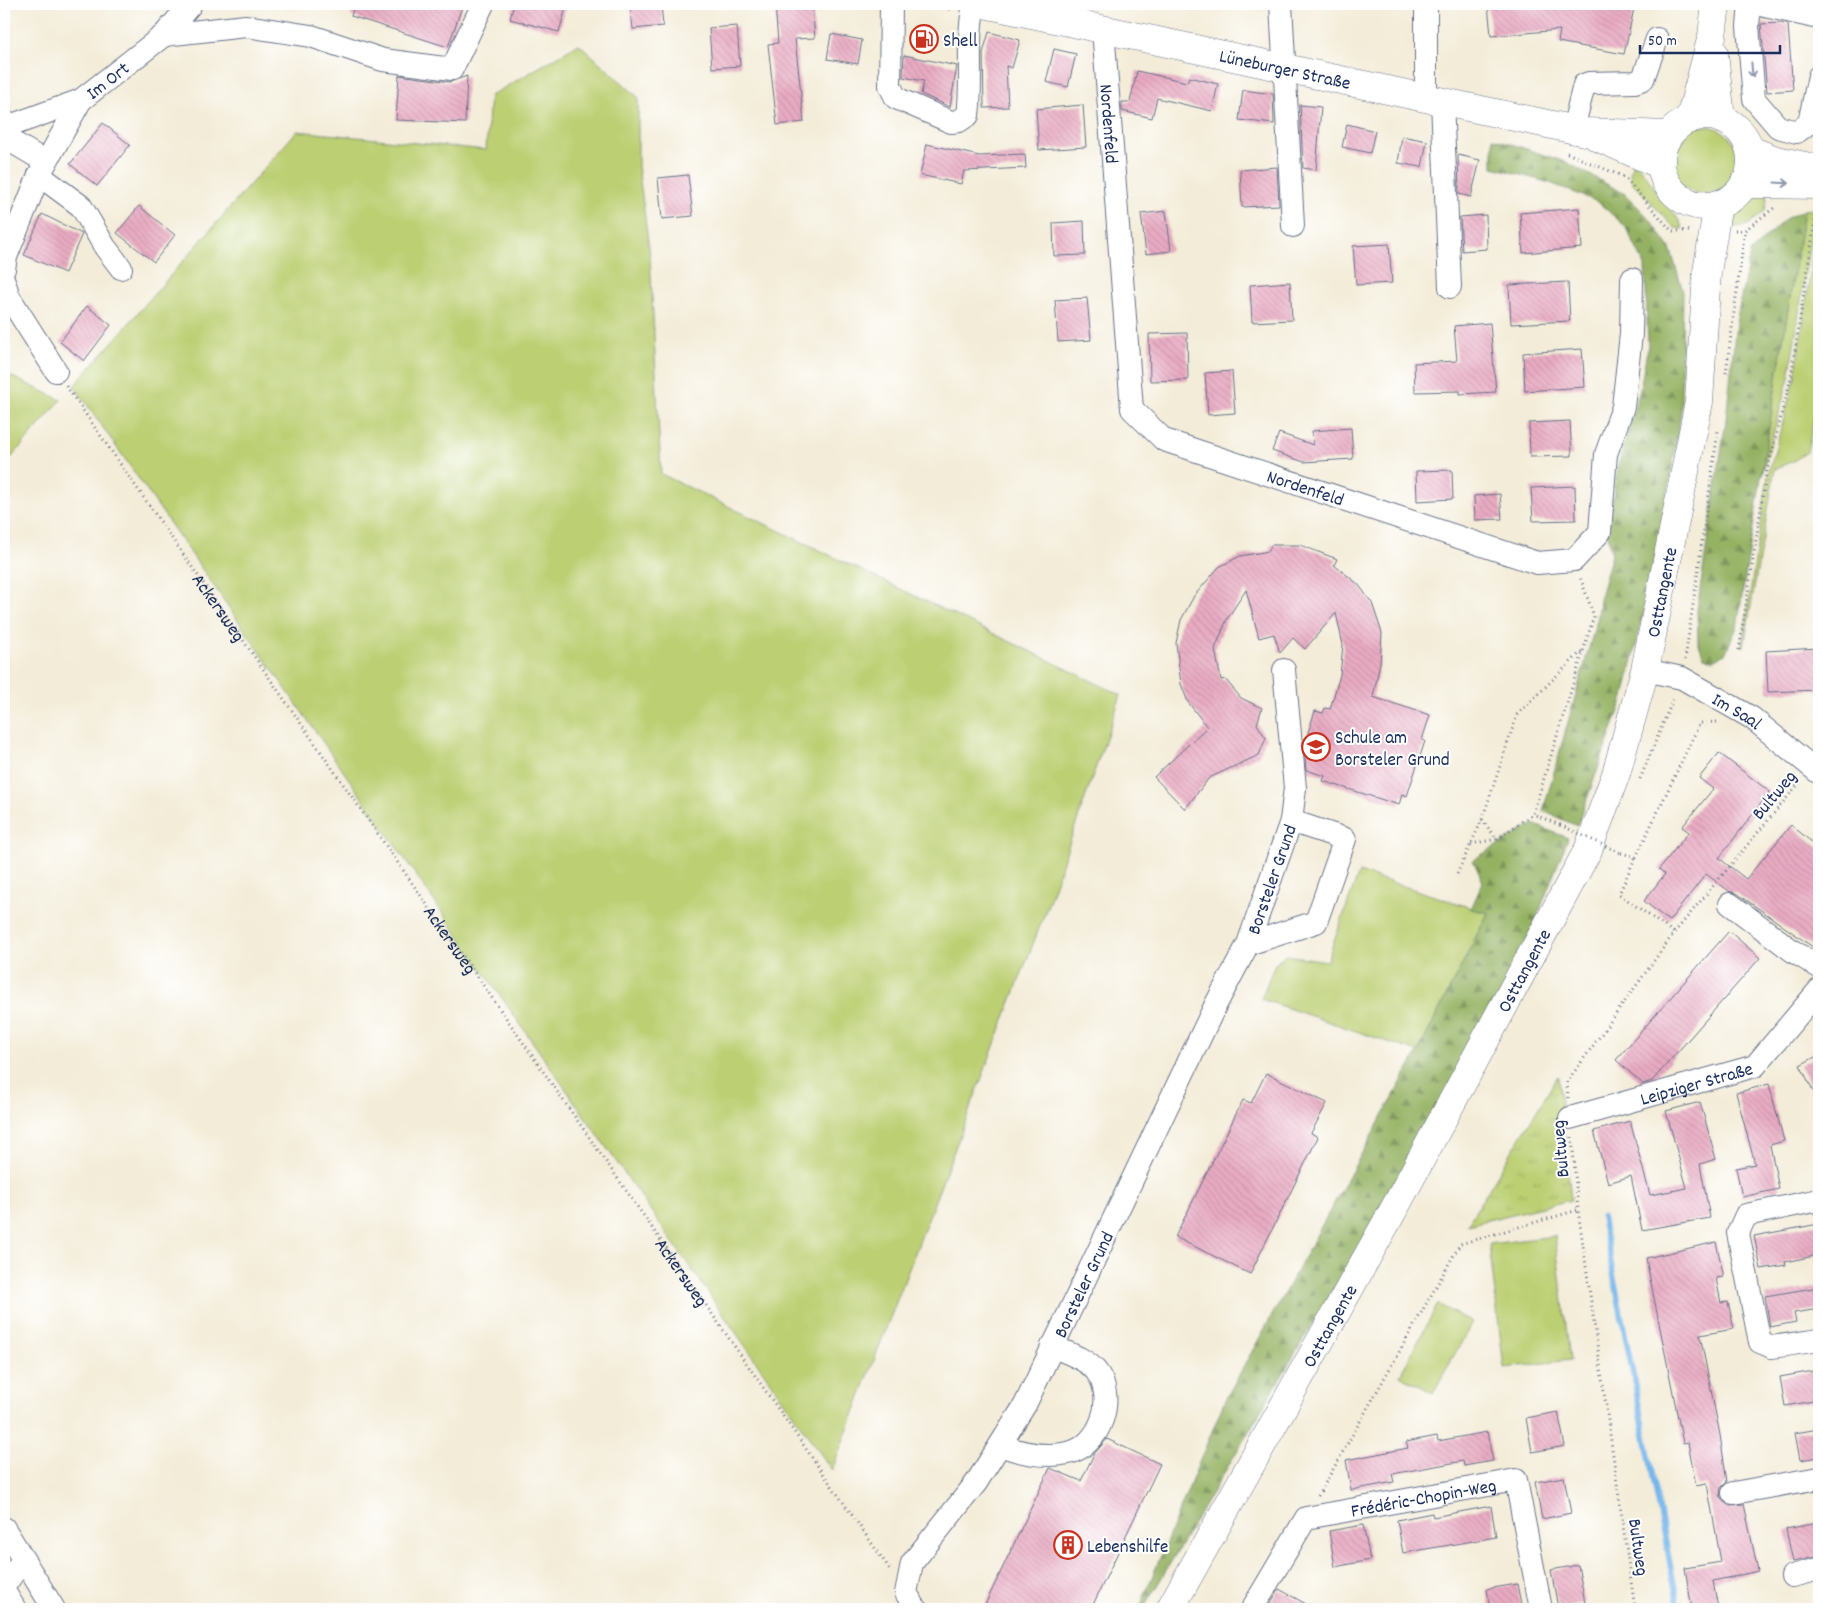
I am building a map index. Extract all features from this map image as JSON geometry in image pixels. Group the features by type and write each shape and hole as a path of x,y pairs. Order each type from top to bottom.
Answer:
{"main road":[{"name":"Lüneburger Straße","path":"984,4 1063,12 1103,29 1579,130 1669,135"},
{"path":"1690,119 1712,36 1716,4"},
{"path":"1712,36 1721,119"},
{"path":"1711,116 1721,119 1729,122 1742,134 1750,150 1750,168 1744,184 1733,196 1718,204 1708,206 1688,202 1670,187 1661,165 1661,154 1669,135 1682,122 1711,116"},
{"name":"Lüneburger Straße","path":"1579,130 1661,165"},
{"path":"1750,150 1776,160 1819,169"},
{"path":"1744,184 1818,193"},
{"name":"Osttangente","path":"1688,202 1707,272"},
{"name":"Osttangente","path":"1170,1609 1399,1200 1588,850 1616,774 1645,670 1700,402 1707,272 1718,204"}],"street":[{"name":"Im Ort","path":"4,128 81,100 164,35 191,4"},
{"path":"164,35 246,26 311,36 383,60 452,68 483,4"},
{"path":"891,4 890,86 896,98 950,122 960,121 968,115 971,95 969,64 974,4"},
{"path":"1280,4 1293,226"},
{"path":"1426,4 1450,287"},
{"path":"1750,4 1748,26 1754,99 1778,127 1797,132 1809,123 1819,76"},
{"path":"1756,4 1819,18"},
{"name":"Nordenfeld","path":"1103,29 1132,409 1164,440 1536,563 1574,560"},
{"path":"1579,130 1584,85 1589,82 1635,82 1643,79 1657,39"},
{"path":"4,269 6,257 42,168 81,100"},
{"path":"4,137 42,168 81,206 105,247 121,268"},
{"path":"1574,560 1600,532 1606,454 1623,407 1631,334 1632,279"},
{"path":"4,281 9,297 56,371"},
{"path":"1284,670 1295,788 1291,821"},
{"name":"Im Saal","path":"1645,670 1682,678 1752,718 1816,770"},
{"name":"Borsteler Grund","path":"911,1601 912,1562 976,1483 1025,1404 1216,1004 1248,944 1291,821 1345,839 1316,922 1248,944"},
{"path":"1730,904 1794,952 1819,967"},
{"name":"Leipziger Straße","path":"1570,1118 1755,1066 1819,990"},
{"path":"1819,1200 1746,1215 1738,1232 1760,1342 1772,1347 1819,1340"},
{"path":"1000,1445 1019,1453 1070,1453 1089,1441 1102,1425 1106,1404 1103,1386 1096,1372 1079,1358 1052,1346"},
{"path":"1733,1493 1819,1478"},
{"name":"Frédéric-Chopin-Weg","path":"1306,1518 1516,1480 1541,1609"},
{"path":"1252,1609 1306,1518"},
{"path":"4,1528 54,1609"},
{"path":"4,1586 23,1560"},
{"path":"1792,1576 1819,1569"},
{"path":"4,1591 15,1609"}],"path":[{"path":"1739,650 1766,475 1791,377 1818,193"},
{"path":"1726,374 1746,230"},
{"name":"Ackersweg","path":"56,371 911,1601"},
{"path":"1682,678 1719,422"},
{"path":"1471,844 1496,839 1534,814 1594,616 1574,560"},
{"path":"1457,874 1482,820 1517,715 1584,649"},
{"path":"1674,933 1619,894 1700,723 1752,718"},
{"name":"Bultweg","path":"1634,1609 1578,1210 1567,1082 1674,933 1816,770"},
{"path":"1534,814 1636,857"},
{"path":"1482,820 1496,839"},
{"path":"1306,1518 1460,1244 1578,1210"}],"green space":[{"path":"579,44 638,97 638,166 650,256 661,474 1121,695 1046,910 832,1470 74,386 297,131 486,150 490,96"},
{"path":"1704,126 1717,129 1728,136 1735,147 1738,160 1735,173 1728,184 1717,191 1704,194 1691,191 1680,184 1673,173 1670,160 1673,147 1680,136 1691,129"},
{"path":"1493,138 1566,162 1625,194 1650,219 1670,248 1683,291 1681,412 1659,549 1624,697 1577,826 1543,811 1598,616 1601,593 1612,555 1607,531 1619,462 1640,390 1648,345 1645,265 1625,226 1598,202 1550,183 1493,167"},
{"path":"1633,162 1675,214 1683,229 1675,228 1632,182 1630,174"},
{"path":"1768,192 1765,211 1748,225 1728,228 1743,204 1754,197"},
{"path":"1815,209 1789,377 1761,478 1804,210"},
{"path":"1804,210 1737,627 1725,654 1714,660 1704,657 1698,642 1697,609 1726,420 1736,323 1750,253 1785,219"},
{"path":"1819,212 1819,395 1807,452 1775,469 1744,646 1742,647 1768,476 1795,378"},
{"path":"4,373 61,400 4,466"},
{"path":"1533,824 1568,838 1532,930 1465,1068 1143,1609 1139,1609 1224,1402 1418,1052 1488,913 1471,909 1483,882 1473,860"},
{"path":"1359,872 1488,913 1418,1052 1261,999 1275,964 1286,955 1327,961"},
{"path":"1558,1076 1571,1200 1467,1225"},
{"path":"1555,1236 1570,1360 1504,1368 1489,1244"},
{"path":"1438,1304 1472,1323 1433,1393 1400,1375"}],"building":[{"path":"355,4 463,4 448,47 351,16"},
{"path":"514,4 567,4 559,32 510,19"},
{"path":"630,4 661,4 663,26 633,29"},
{"path":"775,4 812,4 815,38 795,39 804,122 777,125 768,44 778,43"},
{"path":"1488,4 1635,4 1624,54 1558,42 1560,30 1491,36"},
{"path":"1781,23 1788,25 1793,90 1767,92 1761,24"},
{"path":"737,26 740,66 712,68 709,28"},
{"path":"989,32 1020,40 1012,68 1006,66 1008,107 984,108 983,53"},
{"path":"831,34 862,40 858,64 827,59"},
{"path":"1054,49 1076,54 1068,87 1046,82"},
{"path":"904,55 957,66 950,107 921,94 924,81 903,77"},
{"path":"1137,71 1187,82 1189,77 1218,84 1212,111 1157,98 1152,118 1122,111 1122,102 1130,102"},
{"path":"399,75 450,82 467,76 465,123 396,120"},
{"path":"1243,90 1273,94 1274,124 1239,120"},
{"path":"1083,105 1086,147 1039,150 1036,109"},
{"path":"1300,105 1321,107 1316,170 1303,168"},
{"path":"103,123 130,145 97,186 70,164"},
{"path":"1347,124 1375,131 1370,153 1342,147"},
{"path":"1402,136 1427,141 1422,167 1398,163"},
{"path":"927,144 979,156 1025,154 1026,168 964,171 961,184 920,175"},
{"path":"1458,155 1480,160 1471,197 1459,194"},
{"path":"1277,167 1279,205 1242,207 1240,170"},
{"path":"688,175 693,216 662,219 658,178"},
{"path":"139,206 175,235 154,262 117,233"},
{"path":"1579,208 1582,248 1523,253 1520,213"},
{"path":"1166,211 1171,251 1146,254 1141,214"},
{"path":"42,214 82,234 65,273 24,255"},
{"path":"1486,215 1487,249 1462,251 1460,217"},
{"path":"1084,221 1085,255 1054,256 1053,223"},
{"path":"1389,244 1392,283 1356,285 1353,246"},
{"path":"1290,282 1292,320 1252,322 1250,285"},
{"path":"1568,282 1570,321 1511,324 1509,285"},
{"path":"1087,298 1091,340 1058,342 1055,300"},
{"path":"87,306 111,325 84,361 60,342"},
{"path":"1490,323 1496,392 1460,394 1460,391 1415,392 1414,363 1457,361 1454,326"},
{"path":"1187,333 1188,380 1150,381 1149,334"},
{"path":"1582,349 1585,387 1525,391 1523,353"},
{"path":"1232,371 1235,413 1208,415 1205,373"},
{"path":"1570,421 1572,456 1530,457 1529,423"},
{"path":"1351,428 1353,459 1304,462 1272,451 1279,433 1313,445 1312,431"},
{"path":"1452,470 1453,499 1417,501 1416,471"},
{"path":"1575,486 1576,520 1533,521 1531,488"},
{"path":"1500,494 1502,519 1475,520 1474,496"},
{"path":"1271,545 1300,545 1337,559 1334,565 1358,584 1372,603 1382,633 1380,663 1373,697 1430,715 1422,740 1425,741 1407,796 1402,794 1399,805 1323,781 1325,776 1306,770 1304,745 1315,711 1323,713 1325,708 1330,709 1340,675 1343,645 1336,613 1305,649 1293,638 1280,653 1274,634 1259,638 1246,590 1227,619 1215,649 1221,680 1225,679 1241,698 1262,708 1257,724 1266,738 1259,755 1209,778 1185,809 1154,777 1207,727 1188,702 1181,684 1176,643 1181,620 1194,596 1219,567 1240,556 1269,551"},
{"path":"1819,648 1819,690 1768,692 1766,651"},
{"path":"1719,753 1770,792 1719,858 1746,879 1791,825 1819,848 1819,947 1817,950 1738,894 1729,891 1706,874 1669,921 1644,901 1665,874 1659,869 1689,832 1682,827 1713,789 1699,778"},
{"path":"1729,931 1760,958 1652,1081 1643,1084 1616,1060"},
{"path":"1819,1055 1819,1102 1800,1065"},
{"path":"1266,1073 1327,1103 1311,1133 1318,1137 1250,1274 1175,1237 1243,1100 1251,1103"},
{"path":"1769,1084 1784,1141 1770,1145 1779,1189 1742,1197 1736,1168 1755,1164 1736,1093"},
{"path":"1700,1102 1716,1159 1700,1164 1710,1218 1642,1230 1631,1176 1608,1183 1594,1131 1630,1121 1650,1195 1687,1188 1666,1111"},
{"path":"1819,1224 1819,1255 1785,1262 1786,1265 1761,1269 1754,1236"},
{"path":"1716,1242 1723,1273 1723,1277 1716,1278 1721,1303 1728,1302 1734,1329 1700,1335 1720,1435 1727,1482 1721,1488 1720,1495 1728,1505 1744,1504 1758,1571 1713,1581 1718,1608 1692,1609 1685,1568 1721,1562 1707,1484 1696,1486 1688,1442 1683,1443 1646,1258"},
{"path":"1819,1287 1819,1309 1794,1313 1796,1322 1770,1327 1765,1296"},
{"path":"1819,1370 1819,1400 1785,1406 1780,1377"},
{"path":"1558,1412 1565,1446 1532,1452 1526,1418"},
{"path":"1819,1429 1819,1457 1800,1460 1795,1433"},
{"path":"1487,1432 1493,1461 1464,1466 1463,1461 1392,1474 1394,1482 1351,1490 1346,1460 1408,1448 1406,1442 1437,1436 1438,1441"},
{"name":"Lebenshilfe","path":"1107,1439 1160,1464 1091,1609 983,1609 1050,1468 1081,1481 1094,1454"},
{"path":"1564,1477 1571,1513 1542,1519 1535,1482"},
{"path":"1491,1506 1496,1537 1403,1553 1397,1520 1432,1513 1433,1517"},
{"path":"1817,1523 1819,1556 1793,1562 1786,1529"},
{"path":"1363,1525 1370,1560 1335,1567 1329,1531"},
{"path":"1578,1565 1585,1603 1558,1608 1551,1570"},
{"path":"1517,1584 1522,1609 1490,1609 1487,1589"},
{"path":"1279,1589 1315,1609 1267,1609"}],"waterway":[{"path":"1602,1217 1679,1609"}],"place":[{"name":"Shell","path":"924,39"},
{"name":"Schule am Borsteler Grund","path":"1316,747"},
{"name":"Lebenshilfe","path":"1068,1545"}]}
